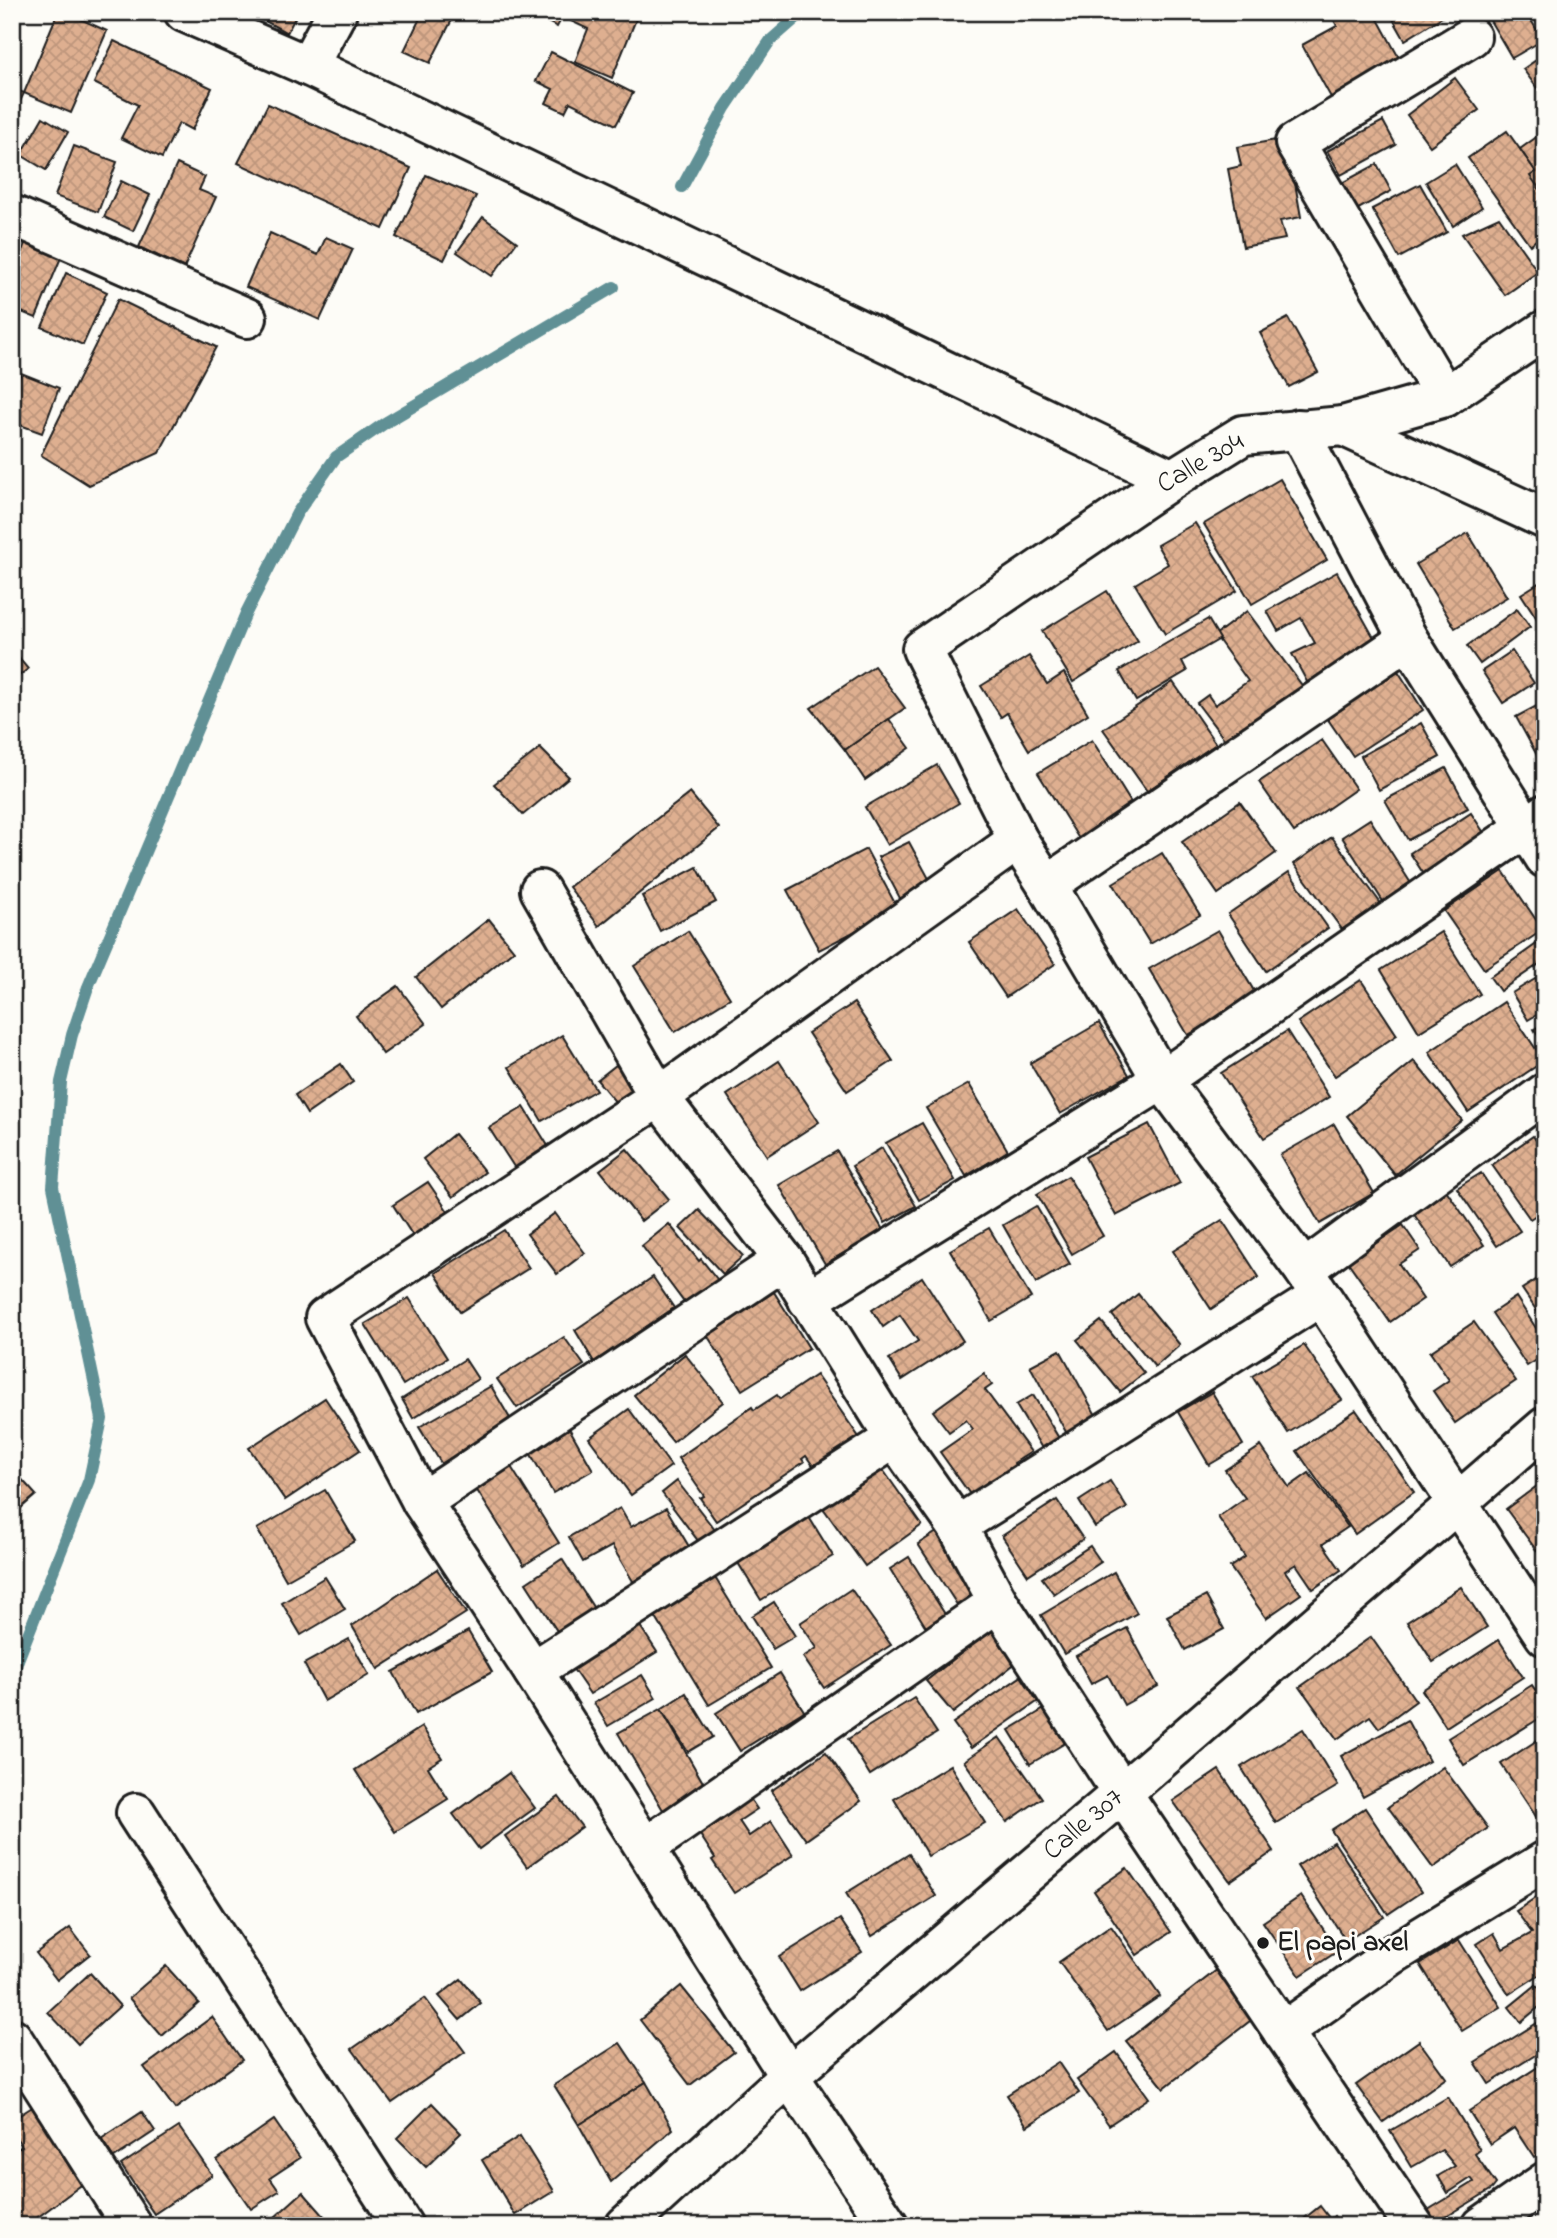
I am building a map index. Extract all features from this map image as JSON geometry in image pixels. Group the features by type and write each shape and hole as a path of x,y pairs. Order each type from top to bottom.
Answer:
{"street":[{"path":"184,12 308,66 1172,479"},
{"path":"308,66 337,12"},
{"path":"1445,397 1295,142 1471,37"},
{"path":"12,215 247,318"},
{"name":"Calle 304","path":"1018,840 922,649 1172,479 1243,435 1343,426 1445,397 1545,330"},
{"path":"1343,426 1545,519"},
{"path":"808,1300 1162,1080 1538,834 1408,639 1298,429"},
{"path":"1047,885 1408,639"},
{"path":"889,2226 789,2076 533,1671 422,1502 325,1318 659,1097 1018,840 1162,1080 1312,1283 1545,1636"},
{"path":"540,890 659,1097 784,1260 895,1438 957,1526 998,1602 1122,1793 1414,2226"},
{"path":"957,1526 1312,1283 1545,1093"},
{"path":"422,1502 784,1260"},
{"name":"Calle 307","path":"625,2226 789,2076 1122,1793 1545,1427"},
{"path":"533,1671 895,1438"},
{"path":"645,1849 998,1602"},
{"path":"136,1813 403,2226"},
{"path":"1283,2032 1392,1955 1545,1861"},
{"path":"12,2038 132,2226"},
{"path":"1482,2226 1545,2182"}],"building":[{"path":"58,12 65,12 107,31 71,113 24,93"},
{"path":"249,12 298,12 287,33"},
{"path":"423,12 456,12 430,63 404,51"},
{"path":"529,12 565,12 557,27"},
{"path":"575,12 639,12 612,78 575,62 588,29 571,21"},
{"path":"1374,12 1403,65 1334,103 1302,45 1337,26 1331,14"},
{"path":"1389,12 1450,12 1405,40"},
{"path":"1485,12 1526,12 1543,40 1512,58"},
{"path":"114,41 212,88 192,130 179,123 162,158 121,138 138,105 94,83"},
{"path":"551,52 633,93 616,125 570,102 565,112 546,103 553,89 536,81"},
{"path":"1545,54 1545,99 1523,69"},
{"path":"1455,78 1479,110 1430,146 1407,115"},
{"path":"12,88 24,93 12,118"},
{"path":"268,104 411,168 383,229 238,163"},
{"path":"43,117 68,132 46,170 21,155"},
{"path":"1383,121 1396,145 1341,175 1327,151"},
{"path":"1507,131 1544,183 1538,187 1545,196 1545,252 1536,240 1530,245 1468,158"},
{"path":"1545,131 1545,196 1530,176 1536,172 1520,149"},
{"path":"1287,138 1301,217 1280,221 1285,239 1243,247 1228,169 1241,166 1237,147"},
{"path":"74,146 117,162 98,212 55,196"},
{"path":"177,164 205,177 199,190 216,197 184,268 139,247"},
{"path":"1377,164 1391,191 1353,212 1338,185"},
{"path":"1455,164 1482,207 1453,226 1426,182"},
{"path":"426,175 476,196 444,260 396,237"},
{"path":"121,181 150,195 133,231 104,217"},
{"path":"1420,184 1447,232 1399,258 1372,209"},
{"path":"483,217 517,242 492,276 457,252"},
{"path":"1499,217 1538,272 1505,295 1462,234"},
{"path":"270,233 318,255 326,237 353,249 320,320 246,287"},
{"path":"26,241 62,255 36,318 12,308 12,275"},
{"path":"66,273 107,292 83,345 42,327"},
{"path":"118,299 216,347 159,453 89,485 41,455"},
{"path":"1288,318 1318,372 1289,387 1260,333"},
{"path":"21,373 59,388 42,433 12,422 12,396"},
{"path":"1280,479 1327,560 1252,604 1204,524"},
{"path":"1195,523 1237,591 1165,634 1135,584 1168,564 1157,545"},
{"path":"1468,533 1507,597 1455,628 1416,564"},
{"path":"1337,572 1377,643 1307,682 1292,654 1315,643 1301,618 1278,631 1267,611"},
{"path":"1545,579 1545,631 1521,594"},
{"path":"1107,591 1138,641 1073,682 1042,631"},
{"path":"1517,609 1530,627 1480,664 1467,646"},
{"path":"1247,611 1304,688 1228,744 1197,703 1208,695 1215,705 1248,681 1215,635"},
{"path":"1208,619 1220,639 1182,661 1187,671 1136,701 1119,671"},
{"path":"12,650 28,669 12,681"},
{"path":"1512,651 1534,683 1503,703 1482,671"},
{"path":"1029,656 1047,684 1064,673 1088,714 1029,750 1007,713 1001,717 981,686"},
{"path":"874,666 905,708 845,750 811,708"},
{"path":"1398,671 1423,710 1353,756 1327,718"},
{"path":"1173,682 1216,744 1147,791 1103,729"},
{"path":"1544,702 1545,704 1545,770 1516,717"},
{"path":"889,719 910,748 865,780 845,750"},
{"path":"1421,723 1440,757 1379,790 1361,756"},
{"path":"1092,740 1133,806 1079,839 1038,773"},
{"path":"1322,740 1356,789 1294,832 1259,782"},
{"path":"540,748 569,777 523,815 494,784"},
{"path":"937,765 959,803 887,845 865,807"},
{"path":"1446,768 1468,808 1408,840 1385,800"},
{"path":"690,793 719,828 599,926 569,887"},
{"path":"1240,802 1276,853 1218,894 1182,842"},
{"path":"1471,813 1490,842 1429,882 1410,853"},
{"path":"1370,819 1412,885 1384,903 1342,837"},
{"path":"1332,837 1382,905 1344,932 1294,864"},
{"path":"909,842 933,886 902,902 878,857"},
{"path":"866,849 898,909 819,950 787,890"},
{"path":"1162,853 1200,915 1150,944 1113,883"},
{"path":"697,867 716,902 660,931 642,896"},
{"path":"1503,871 1543,930 1484,969 1444,911"},
{"path":"1289,872 1328,928 1266,971 1228,914"},
{"path":"1018,909 1055,964 1006,997 969,942"},
{"path":"489,919 514,950 441,1009 416,977"},
{"path":"1218,930 1257,996 1188,1035 1149,969"},
{"path":"688,931 730,998 675,1032 634,966"},
{"path":"1441,932 1480,994 1419,1032 1381,970"},
{"path":"1545,938 1545,960 1500,991 1490,977"},
{"path":"1545,973 1545,1010 1528,1020 1512,993"},
{"path":"1361,980 1397,1035 1335,1076 1298,1022"},
{"path":"398,986 426,1024 383,1054 356,1016"},
{"path":"1504,1002 1544,1061 1468,1112 1429,1052"},
{"path":"854,1003 893,1061 847,1091 808,1033"},
{"path":"1099,1023 1129,1075 1060,1114 1030,1063"},
{"path":"1545,1023 1545,1047 1534,1029"},
{"path":"1287,1031 1329,1097 1264,1138 1221,1073"},
{"path":"562,1035 596,1090 542,1121 509,1067"},
{"path":"779,1061 819,1122 767,1156 727,1095"},
{"path":"1414,1061 1462,1120 1395,1175 1347,1116"},
{"path":"341,1064 353,1082 307,1114 295,1095"},
{"path":"616,1065 640,1095 622,1110 597,1080"},
{"path":"969,1084 1008,1151 966,1176 926,1108"},
{"path":"524,1107 550,1149 516,1170 489,1128"},
{"path":"922,1123 955,1180 919,1200 886,1143"},
{"path":"1149,1124 1180,1183 1116,1216 1085,1157"},
{"path":"1334,1124 1374,1193 1320,1224 1280,1155"},
{"path":"454,1134 485,1172 453,1197 423,1159"},
{"path":"1533,1136 1545,1153 1545,1209 1530,1219 1492,1165"},
{"path":"882,1148 916,1206 885,1223 852,1166"},
{"path":"627,1149 669,1199 641,1221 600,1170"},
{"path":"837,1151 883,1230 825,1264 779,1185"},
{"path":"1481,1173 1520,1231 1497,1246 1457,1188"},
{"path":"1068,1176 1103,1236 1072,1254 1037,1194"},
{"path":"428,1182 449,1213 413,1236 393,1205"},
{"path":"1444,1187 1484,1245 1450,1267 1411,1210"},
{"path":"1036,1206 1070,1264 1036,1283 1003,1225"},
{"path":"699,1210 743,1256 723,1274 680,1228"},
{"path":"555,1213 585,1253 557,1274 527,1234"},
{"path":"1222,1220 1259,1277 1211,1309 1173,1251"},
{"path":"669,1224 721,1284 689,1309 642,1246"},
{"path":"1403,1225 1420,1250 1399,1264 1423,1299 1390,1322 1348,1262"},
{"path":"989,1228 1031,1298 991,1321 950,1250"},
{"path":"504,1230 529,1268 460,1312 435,1273"},
{"path":"1545,1274 1545,1323 1522,1289"},
{"path":"653,1277 674,1308 594,1362 575,1330"},
{"path":"922,1277 963,1341 902,1380 889,1359 918,1341 900,1315 883,1327 872,1310"},
{"path":"774,1292 809,1348 742,1390 707,1335"},
{"path":"1138,1294 1180,1345 1155,1367 1112,1315"},
{"path":"1516,1297 1545,1342 1545,1355 1527,1366 1492,1313"},
{"path":"409,1298 447,1358 403,1385 365,1324"},
{"path":"1101,1321 1144,1373 1120,1392 1077,1340"},
{"path":"1474,1322 1516,1381 1455,1423 1433,1391 1449,1380 1430,1352"},
{"path":"564,1337 584,1365 517,1408 497,1379"},
{"path":"1304,1345 1342,1400 1288,1433 1252,1376"},
{"path":"1060,1350 1097,1417 1067,1434 1030,1366"},
{"path":"685,1354 723,1402 673,1442 634,1395"},
{"path":"465,1359 478,1379 413,1418 402,1399"},
{"path":"984,1374 992,1385 985,1390 1031,1452 1014,1463 1016,1467 972,1497 940,1452 973,1429 966,1420 949,1432 933,1411"},
{"path":"816,1375 861,1440 816,1470 806,1456 802,1459 804,1462 716,1521 700,1498 704,1496 678,1458 752,1407 754,1410 777,1395 780,1399"},
{"path":"491,1386 515,1427 444,1468 419,1427"},
{"path":"1212,1392 1243,1445 1209,1465 1178,1412"},
{"path":"1033,1395 1060,1440 1043,1450 1016,1405"},
{"path":"325,1398 360,1450 285,1500 249,1448"},
{"path":"629,1409 671,1466 631,1495 589,1438"},
{"path":"1356,1410 1414,1492 1355,1534 1297,1451"},
{"path":"569,1428 593,1470 553,1493 529,1451"},
{"path":"1261,1446 1289,1487 1309,1473 1348,1527 1323,1544 1341,1570 1313,1589 1296,1564 1285,1571 1301,1594 1266,1618 1230,1567 1245,1557 1218,1517 1245,1498 1225,1470"},
{"path":"508,1462 559,1543 524,1565 473,1484"},
{"path":"881,1467 922,1525 865,1566 823,1508"},
{"path":"17,1474 36,1495 12,1516 12,1477"},
{"path":"1545,1480 1545,1562 1506,1509"},
{"path":"677,1481 715,1530 699,1542 662,1493"},
{"path":"1110,1481 1127,1508 1095,1527 1079,1501"},
{"path":"325,1490 355,1541 286,1580 257,1529"},
{"path":"1057,1500 1083,1539 1028,1575 1002,1536"},
{"path":"620,1508 631,1527 666,1508 694,1555 637,1588 612,1546 583,1562 569,1537"},
{"path":"807,1514 833,1556 761,1600 735,1558"},
{"path":"937,1532 979,1600 961,1611 918,1544"},
{"path":"1090,1546 1101,1562 1054,1594 1042,1578"},
{"path":"909,1557 948,1619 929,1632 890,1569"},
{"path":"562,1559 595,1610 559,1634 526,1583"},
{"path":"437,1569 466,1613 378,1669 352,1626"},
{"path":"1114,1572 1137,1613 1064,1654 1041,1615"},
{"path":"714,1576 771,1668 709,1705 653,1613"},
{"path":"325,1577 345,1609 301,1635 282,1603"},
{"path":"1461,1587 1487,1627 1433,1662 1407,1622"},
{"path":"851,1589 891,1645 824,1688 803,1657 817,1648 800,1623"},
{"path":"1206,1596 1224,1629 1185,1650 1167,1616"},
{"path":"774,1602 795,1636 773,1649 752,1616"},
{"path":"640,1626 657,1652 590,1694 573,1669"},
{"path":"1127,1628 1158,1686 1124,1705 1108,1675 1091,1684 1076,1656"},
{"path":"992,1629 1018,1661 953,1713 926,1681"},
{"path":"468,1631 492,1672 416,1714 393,1672"},
{"path":"1371,1637 1416,1701 1379,1728 1370,1716 1337,1739 1300,1687"},
{"path":"349,1639 369,1675 324,1701 304,1664"},
{"path":"1499,1640 1523,1677 1446,1727 1422,1690"},
{"path":"1029,1671 1047,1695 971,1748 953,1723"},
{"path":"780,1673 804,1711 740,1751 716,1713"},
{"path":"642,1675 656,1698 608,1726 594,1703"},
{"path":"1532,1685 1545,1705 1545,1715 1464,1765 1448,1738"},
{"path":"686,1693 713,1737 688,1752 661,1709"},
{"path":"914,1698 937,1733 870,1775 848,1739"},
{"path":"1051,1705 1072,1739 1030,1764 1009,1730"},
{"path":"661,1709 705,1786 663,1810 618,1733"},
{"path":"1407,1720 1429,1761 1363,1797 1341,1756"},
{"path":"422,1727 442,1758 428,1767 448,1799 395,1832 355,1770"},
{"path":"1303,1729 1338,1786 1276,1823 1241,1767"},
{"path":"1545,1735 1545,1826 1543,1827 1501,1764"},
{"path":"999,1737 1042,1798 1007,1822 964,1761"},
{"path":"826,1752 861,1801 806,1840 771,1791"},
{"path":"950,1765 985,1823 928,1856 894,1799"},
{"path":"1443,1767 1488,1828 1433,1868 1388,1807"},
{"path":"1219,1770 1274,1851 1230,1881 1173,1801"},
{"path":"509,1773 535,1808 479,1849 453,1814"},
{"path":"745,1791 757,1809 739,1821 749,1836 771,1821 793,1855 734,1893 712,1860 715,1858 695,1827"},
{"path":"559,1797 582,1827 527,1867 505,1836"},
{"path":"1365,1808 1421,1892 1388,1914 1331,1830"},
{"path":"1334,1842 1384,1917 1346,1941 1297,1866"},
{"path":"909,1854 936,1896 872,1936 846,1893"},
{"path":"1127,1868 1171,1932 1137,1955 1094,1891"},
{"path":"1541,1894 1545,1900 1545,1971 1509,1994 1477,1944 1494,1933 1503,1949 1532,1933 1516,1911"},
{"path":"1301,1896 1338,1951 1300,1976 1263,1922"},
{"path":"840,1919 862,1952 800,1991 779,1957"},
{"path":"1111,1926 1160,1996 1108,2031 1059,1962"},
{"path":"70,1928 90,1954 57,1980 36,1953"},
{"path":"1459,1940 1501,2007 1462,2031 1420,1964"},
{"path":"166,1966 199,2003 162,2036 129,1998"},
{"path":"1218,1969 1255,2017 1164,2088 1126,2041"},
{"path":"90,1973 120,2006 78,2044 48,2012"},
{"path":"461,1979 481,2003 460,2020 439,1996"},
{"path":"1536,1985 1545,1995 1545,2002 1521,2022 1509,2007"},
{"path":"681,1986 734,2052 690,2085 640,2020"},
{"path":"425,1998 465,2052 392,2103 352,2049"},
{"path":"212,2017 242,2060 175,2109 144,2067"},
{"path":"1545,2018 1545,2049 1489,2084 1475,2062"},
{"path":"1419,2041 1446,2078 1383,2122 1356,2085"},
{"path":"620,2043 646,2082 579,2125 554,2085"},
{"path":"1116,2052 1149,2098 1109,2125 1077,2080"},
{"path":"1058,2062 1079,2093 1027,2126 1007,2095"},
{"path":"1538,2067 1545,2078 1545,2151 1534,2158 1514,2128 1490,2144 1469,2111"},
{"path":"646,2082 673,2129 611,2182 579,2125"},
{"path":"1448,2097 1480,2150 1475,2154 1496,2184 1436,2223 1428,2210 1474,2182 1471,2178 1448,2193 1438,2176 1455,2166 1442,2150 1412,2167 1390,2131"},
{"path":"432,2103 461,2133 426,2167 397,2138"},
{"path":"37,2104 92,2177 26,2226 21,2226 12,2214 12,2153 22,2146 12,2132 12,2120"},
{"path":"142,2112 155,2131 114,2158 101,2139"},
{"path":"274,2120 300,2158 270,2178 279,2191 251,2209 217,2160"},
{"path":"179,2127 212,2175 154,2214 121,2165"},
{"path":"520,2136 554,2191 515,2215 482,2160"},
{"path":"303,2192 331,2226 265,2226"},
{"path":"1320,2206 1330,2219 1334,2216 1342,2226 1295,2226"}],"waterway":[{"path":"682,187 725,108 770,41 803,12"},
{"path":"12,1675 89,1480 102,1419 53,1187 61,1082 72,1035 88,987 246,613 297,513 336,457 385,423 614,287"}],"place":[{"name":"El papi axel","path":"1263,1943"}]}
